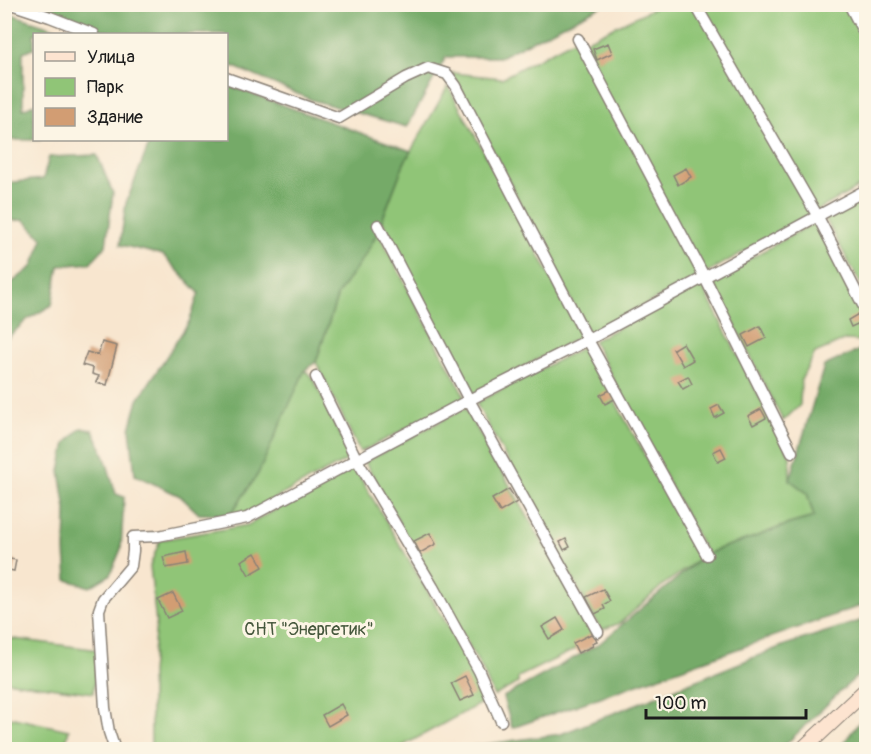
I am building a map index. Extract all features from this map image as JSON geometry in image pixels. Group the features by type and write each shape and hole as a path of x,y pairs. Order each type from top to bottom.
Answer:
{"street":[{"path":"11,4 91,33"},
{"path":"695,4 817,215 867,311"},
{"path":"849,4 867,37"},
{"path":"578,39 705,278 792,452"},
{"path":"228,79 339,118 406,78 428,68 447,74 456,86 588,340 707,555"},
{"path":"115,750 105,708 99,610 103,599 131,566 133,537 158,536 247,518 705,278 867,189"},
{"path":"378,225 469,400 598,632"},
{"path":"316,377 357,460 479,671 501,721"},
{"path":"802,750 867,690"}],"green space":[{"path":"28,5 603,5 500,57 446,57 407,127 312,100 228,64 228,33 114,33 81,26"},
{"path":"660,5 866,5 866,183 706,273 589,334 452,73 502,78 573,40 585,41"},
{"path":"5,12 57,29 52,33 33,33 33,48 23,52 23,109 33,104 33,140 5,140"},
{"path":"228,85 411,151 378,225 378,232 338,294 316,362 305,370 258,474 230,515 199,514 180,496 135,475 130,429 138,400 189,322 199,293 163,255 120,245 126,203 149,144 147,141 228,141"},
{"path":"448,86 581,336 471,395 382,220 404,163"},
{"path":"97,155 113,193 106,246 90,263 59,266 52,305 28,319 5,340 5,284 11,283 32,267 43,239 24,220 5,221 5,183 43,179 49,157"},
{"path":"866,197 866,294 826,220"},
{"path":"817,221 866,319 866,340 845,340 815,353 801,380 800,405 783,421 712,280"},
{"path":"378,232 464,395 462,401 360,452 316,362 338,294"},
{"path":"701,284 790,456 790,480 807,493 814,517 718,549 707,555 593,341"},
{"path":"585,346 701,558 663,585 620,623 601,630 476,403"},
{"path":"866,347 866,604 512,728 503,697 599,644 701,558 718,549 814,517 807,493 790,480 824,366"},
{"path":"305,370 314,380 351,458 247,513 230,515 258,474 285,407"},
{"path":"465,408 569,588 595,640 518,677 518,683 494,696 482,669 365,462"},
{"path":"81,428 93,430 105,457 116,494 124,497 121,549 110,575 90,587 67,580 66,510 60,471 66,443"},
{"name":"СНТ \"Энергетик\"","path":"354,467 464,653 485,701 397,749 151,749 151,672 156,624 150,566 160,540 248,525"},
{"path":"866,619 866,669 781,749 466,749 473,746 561,734 785,645"},
{"path":"7,638 99,650 93,693 5,681 4,656"},
{"path":"866,713 866,749 839,749"},
{"path":"5,716 69,730 64,749 5,749"}],"building":[{"path":"608,43 612,53 597,60 593,49"},
{"path":"686,168 691,177 678,185 673,175"},
{"path":"860,313 864,321 851,327 848,320"},
{"path":"760,326 766,338 749,347 743,335"},
{"path":"102,342 117,346 107,385 96,382 99,376 92,374 93,368 82,365 87,352 98,355"},
{"path":"683,343 693,360 683,366 673,349"},
{"path":"688,376 692,384 683,389 678,381"},
{"path":"612,389 617,398 605,404 600,395"},
{"path":"719,405 724,413 715,418 711,409"},
{"path":"761,409 766,418 753,425 748,416"},
{"path":"721,448 726,458 718,462 713,452"},
{"path":"509,489 517,502 500,512 492,499"},
{"path":"430,533 436,544 420,553 414,541"},
{"path":"566,539 570,547 564,550 560,542"},
{"path":"186,552 188,564 166,568 163,557"},
{"path":"255,553 263,567 249,575 241,561"},
{"path":"4,558 16,560 14,571 4,569"},
{"path":"603,589 610,601 603,605 605,609 595,614 586,597"},
{"path":"173,593 182,611 167,618 158,600"},
{"path":"557,618 564,630 549,639 542,627"},
{"path":"593,633 597,641 592,643 593,646 578,653 573,643"},
{"path":"465,676 474,695 460,701 451,683"},
{"path":"341,704 347,715 328,726 322,715"}]}
